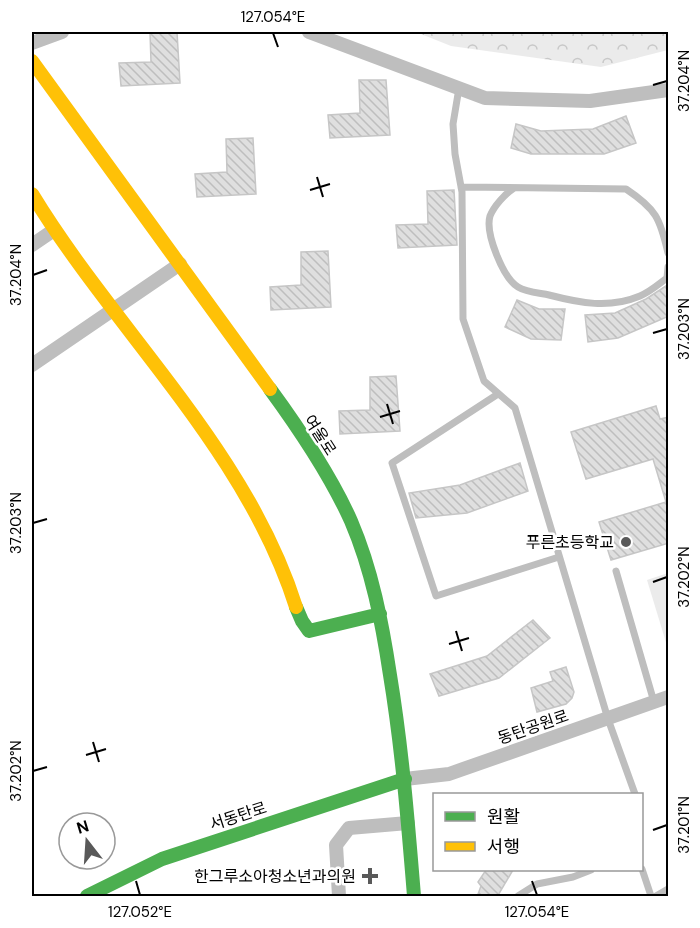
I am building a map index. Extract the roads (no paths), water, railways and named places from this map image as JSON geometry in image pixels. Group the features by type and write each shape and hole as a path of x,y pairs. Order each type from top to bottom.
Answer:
{"street":[{"path":"32,43 62,32"},
{"path":"309,32 485,98 590,101 669,90"},
{"name":"여울로","path":"32,60 134,198 268,387 330,480 350,520 368,569 380,614 405,779 414,897"},
{"path":"32,194 54,230 205,436 252,509 280,568 300,621 309,631 380,614"},
{"path":"32,245 54,230"},
{"path":"32,365 180,264"},
{"name":"동탄공원로","path":"405,779 448,774 669,697"},
{"name":"서동탄로","path":"87,897 162,859 405,779"},
{"path":"339,897 336,845 349,828 408,823"}],"lane":[{"path":"459,88 453,124 461,187 463,319 484,381 514,408 608,719 634,793"},
{"path":"461,187 626,189 648,204 666,229 669,253"},
{"path":"514,188 507,193 490,217 496,254 507,276 519,288 579,303 602,305 640,296 668,278 669,267"},
{"path":"498,394 392,463 436,596 560,557"},
{"path":"616,571 654,702"},
{"path":"518,897 537,884 573,877 588,871"},
{"path":"643,871 651,897"},
{"path":"656,897 669,889"}],"place":[{"name":"푸른초등학교","path":"626,542"},
{"name":"한그루소아청소년과의원","path":"370,876"}]}
